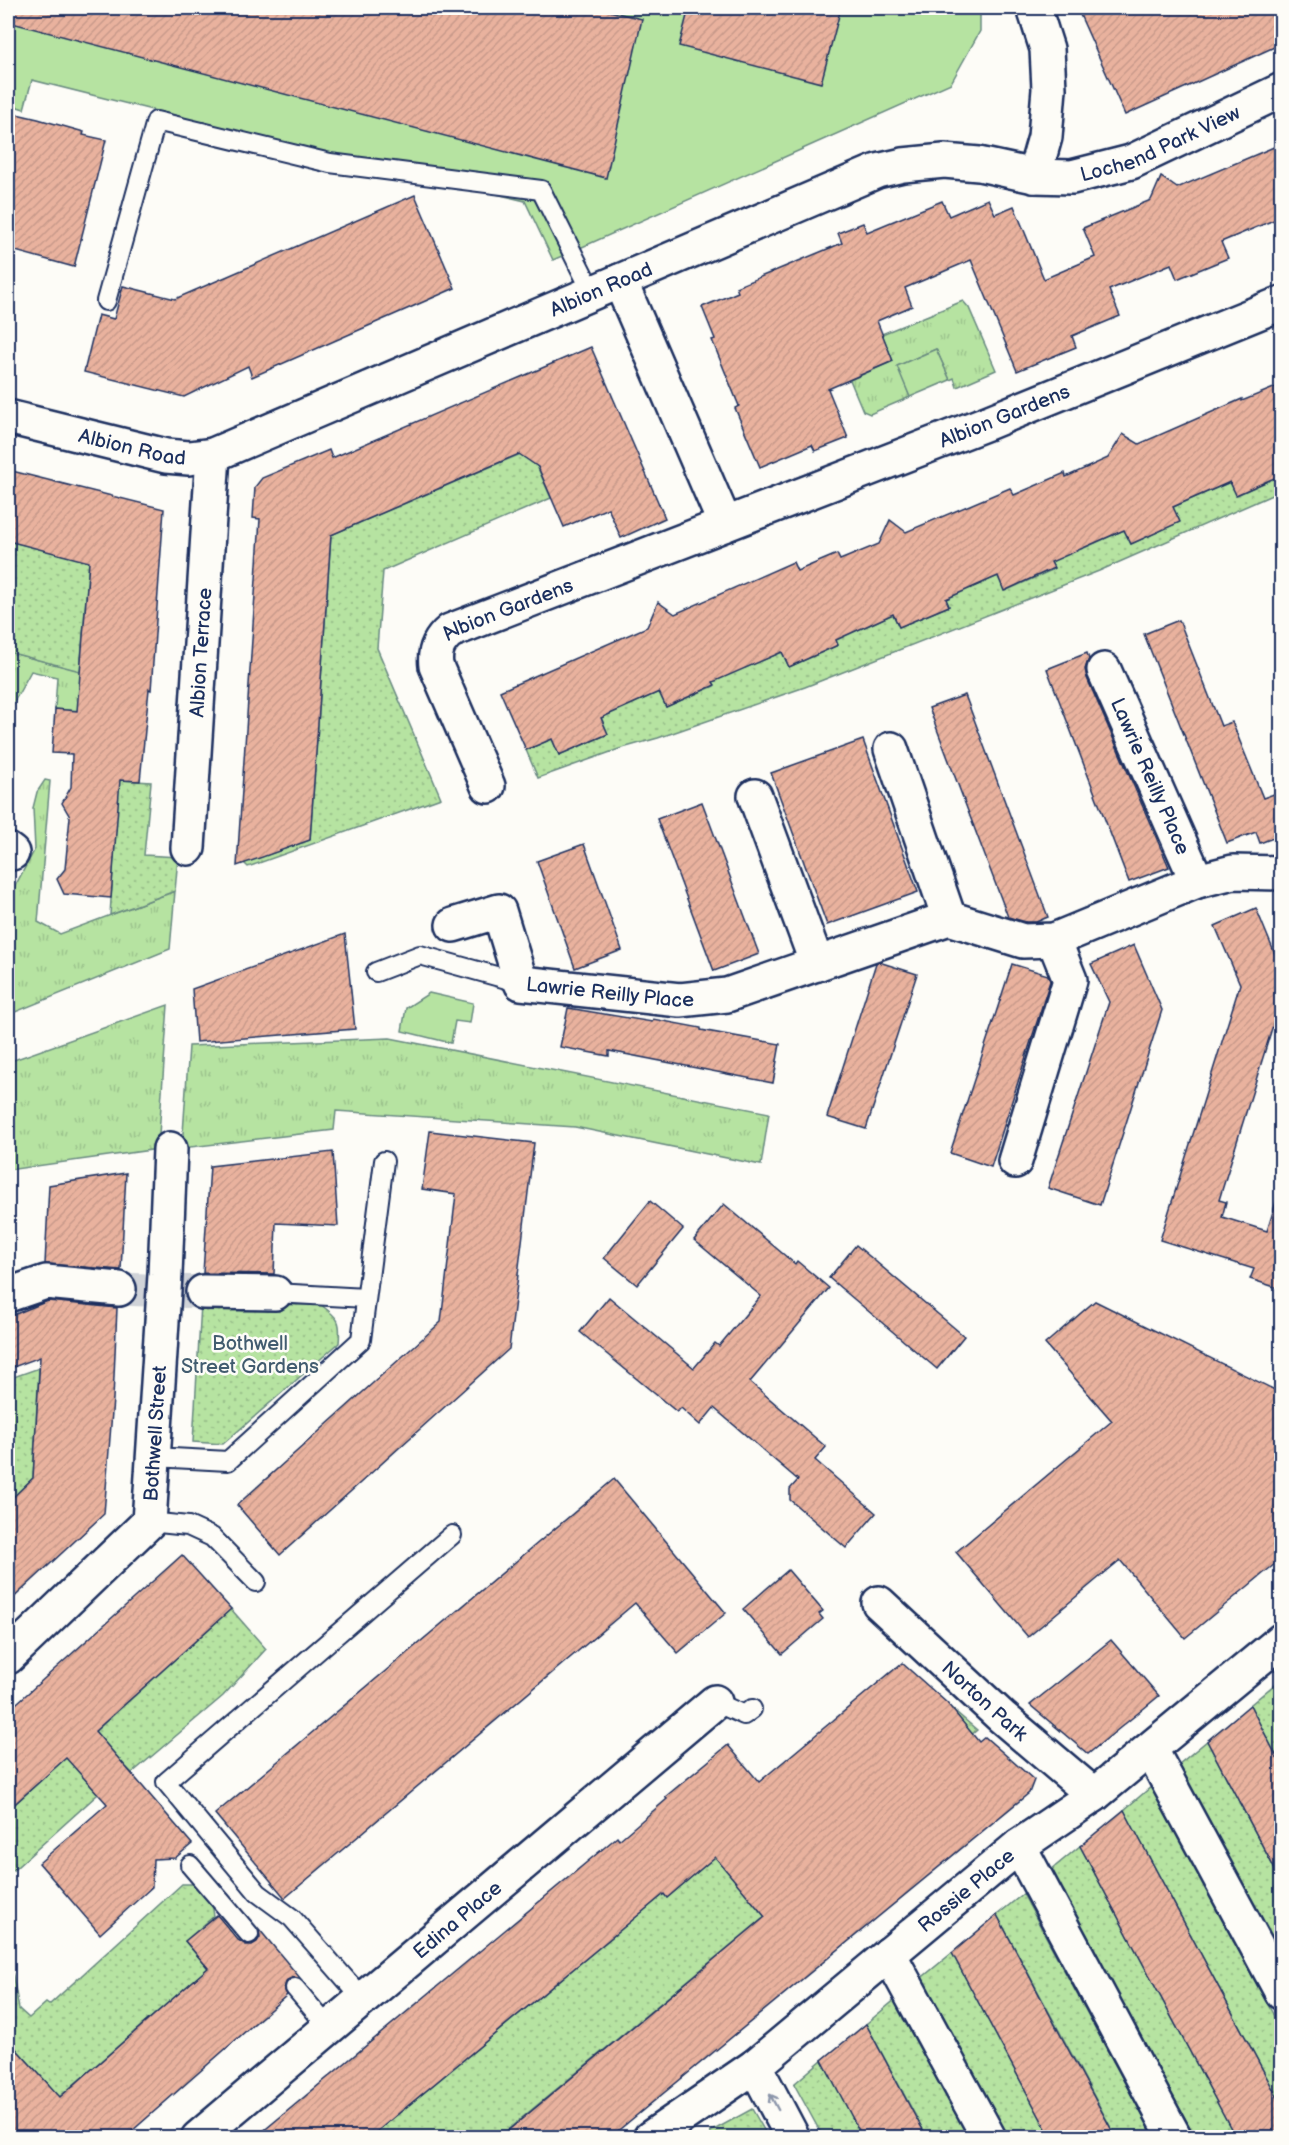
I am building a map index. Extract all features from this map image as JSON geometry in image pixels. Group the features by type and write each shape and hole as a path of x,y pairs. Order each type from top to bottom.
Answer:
{"street":[{"path":"1034,8 1047,49 1049,89 1045,137 1034,176"},
{"name":"Lochend Park View","path":"1034,176 1072,177 1131,162 1281,90"},
{"name":"Albion Road","path":"8,417 166,456 189,458 213,455 877,171 903,165 945,161 979,164 1034,176"},
{"path":"606,286 725,524"},
{"name":"Albion Gardens","path":"488,786 436,666 436,649 450,631 987,423 1281,303"},
{"name":"Albion Terrace","path":"188,848 213,455"},
{"name":"Lawrie Reilly Place","path":"1104,670 1197,881"},
{"path":"891,750 950,918 1023,941 1054,940 1197,881 1233,872 1281,873"},
{"path":"754,796 817,964"},
{"name":"Lawrie Reilly Place","path":"453,926 499,911 521,983 680,1000 727,995 950,918"},
{"path":"1015,1161 1070,980 1054,940"},
{"name":"Bothwell Street","path":"8,1657 149,1522 165,1275 170,1149"},
{"path":"8,1295 46,1282 119,1289"},
{"path":"203,1292 275,1293"},
{"name":"Norton Park","path":"879,1603 1002,1717 1094,1795"},
{"name":"Rossie Place","path":"650,2138 755,2066 1019,1846 1094,1795 1281,1643"},
{"name":"Edina Place","path":"198,2138 715,1702"},
{"path":"1151,1750 1281,1993"},
{"path":"1019,1846 1175,2138"},
{"path":"889,1954 988,2138"},
{"path":"755,2066 793,2138"}],"lane":[{"path":"106,301 156,121 330,163 541,190 606,286"},
{"path":"376,972 420,955 521,983"},
{"path":"154,1457 228,1461 361,1340 384,1161"},
{"path":"275,1293 366,1298"},
{"path":"149,1522 188,1526 212,1537 255,1582"},
{"path":"362,1998 291,1918 258,1893 166,1782 452,1535"},
{"path":"715,1702 744,1715 752,1709"},
{"path":"190,1865 249,1934"},
{"path":"295,1988 328,2027"}],"green space":[{"path":"8,8 980,8 980,31 951,83 553,260 525,201 32,80 24,109 8,104"},
{"path":"963,301 969,308 996,370 957,387 954,378 950,380 936,349 898,366 910,397 870,414 863,411 850,380 893,361 882,334"},
{"path":"936,349 950,380 910,397 897,366"},
{"path":"530,450 551,498 383,571 377,648 441,798 248,867 244,863 310,840 331,535"},
{"path":"1281,475 1281,491 1099,571 805,687 538,778 526,750 552,739 559,755 608,734 601,717 659,692 666,707 714,686 708,670 745,668 782,652 789,667 838,645 832,632 869,625 893,614 899,627 949,606 942,591 975,586 998,576 1005,591 1054,569 1048,554 1084,548 1124,530 1131,544 1179,522 1173,507 1230,482 1237,495"},
{"path":"8,541 89,561 80,671 8,652"},
{"path":"8,652 86,672 83,711 55,709 57,677 31,671 8,713"},
{"path":"45,780 50,781 38,922 60,934 175,891 170,949 8,1015 8,899 35,849 33,808 37,792"},
{"path":"119,780 151,782 144,855 178,857 175,891 110,915"},
{"path":"429,993 473,1003 470,1023 455,1021 451,1043 402,1031 406,1008"},
{"path":"168,1005 158,1149 8,1170 8,1062"},
{"path":"390,1038 769,1113 761,1165 575,1127 336,1111 334,1130 182,1148 189,1046"},
{"name":"Bothwell Street Gardens","path":"201,1304 321,1305 338,1321 339,1343 223,1444 193,1442"},
{"path":"39,1368 33,1478 8,1502 8,1379"},
{"path":"231,1609 266,1649 223,1696 132,1773 127,1768 8,1875 8,1810"},
{"path":"1280,1680 1282,1684 1281,1765 1250,1705"},
{"path":"950,1707 977,1730 852,1837 773,1910 499,2137 369,2138 664,1894 667,1898 715,1857"},
{"path":"1207,1741 1281,1881 1281,1957 1178,1765"},
{"path":"1151,1787 1281,2029 1281,2104 1124,1810"},
{"path":"1080,1846 1236,2137 1195,2137 1051,1870"},
{"path":"182,1884 195,1884 212,1903 214,1916 185,1941 208,1968 57,2099 48,2084 8,2040 8,1949 19,2009 29,2018 46,2003 49,2005"},
{"path":"1023,1894 1154,2137 1116,2137 997,1915"},
{"path":"952,1953 1051,2137 1005,2137 919,1980"},
{"path":"896,1999 970,2137 927,2137 866,2024"},
{"path":"822,2060 864,2137 823,2137 794,2084"},
{"path":"752,2109 768,2137 713,2137 710,2132"}],"building":[{"path":"8,8 597,8 642,19 606,178 8,22"},
{"path":"689,8 841,8 821,83 679,46"},
{"path":"1077,8 1281,8 1281,44 1125,115"},
{"path":"8,112 106,140 74,267 8,249"},
{"path":"1281,144 1281,217 1221,242 1228,258 1177,279 1171,264 1109,290 1120,316 1072,336 1076,347 1017,371 971,260 905,288 912,306 877,321 893,361 828,389 848,438 815,451 812,445 760,467 735,408 739,406 712,340 715,339 702,307 738,292 736,287 842,243 838,233 863,223 867,232 942,201 949,216 988,199 995,214 1014,206 1044,279 1095,257 1083,228 1151,200 1161,177 1177,188"},
{"path":"415,195 455,288 252,377 248,366 184,397 84,372 98,315 114,319 123,286 175,299"},
{"path":"591,347 665,518 621,538 608,508 564,527 538,467 519,454 331,535 310,840 237,866 260,519 253,518 255,487 262,478 329,450 332,458"},
{"path":"1281,385 1281,475 1236,495 1230,482 1173,507 1180,522 1131,544 1124,530 1051,562 1054,568 1004,591 998,576 946,599 949,606 899,627 893,614 836,640 838,645 789,667 782,652 713,682 715,685 666,707 659,692 601,718 608,734 559,755 552,739 526,750 500,691 647,627 658,602 675,614 793,562 797,571 837,554 840,560 879,544 890,520 906,532 1010,488 1014,495 1065,473 1066,477 1108,458 1123,434 1139,444 1242,399 1242,401"},
{"path":"8,470 164,509 151,690 149,689 140,781 120,780 111,898 64,894 57,879 65,869 70,817 62,803 71,787 72,754 52,753 55,709 77,711 89,562 8,541"},
{"path":"1179,620 1221,726 1232,722 1263,798 1274,794 1281,812 1281,835 1260,843 1256,832 1227,843 1144,634"},
{"path":"1087,653 1089,659 1085,669 1087,678 1169,867 1129,882 1047,669"},
{"path":"965,695 1048,917 1036,922 1008,917 929,708"},
{"path":"863,740 918,892 827,925 771,773"},
{"path":"702,802 759,954 714,971 657,819"},
{"path":"584,844 622,950 575,968 537,861"},
{"path":"1256,908 1281,969 1281,999 1219,1200 1226,1202 1222,1217 1267,1231 1276,1202 1281,1203 1281,1289 1250,1279 1254,1269 1160,1240 1240,984 1215,926"},
{"path":"345,934 355,1029 196,1042 192,989"},
{"path":"1134,945 1162,1010 1100,1205 1048,1188 1109,1002 1091,964"},
{"path":"876,963 917,974 866,1129 827,1117"},
{"path":"1012,964 1048,975 1050,981 991,1167 950,1153"},
{"path":"568,1008 652,1022 653,1019 780,1044 773,1083 609,1051 609,1056 560,1047"},
{"path":"430,1131 534,1143 509,1349 280,1555 237,1505 441,1322 456,1194 422,1189"},
{"path":"333,1152 338,1226 276,1223 274,1274 203,1273 210,1166"},
{"path":"126,1173 121,1270 45,1264 49,1185"},
{"path":"650,1201 683,1229 637,1285 604,1258"},
{"path":"724,1204 795,1264 797,1261 829,1288 750,1382 826,1447 815,1460 876,1513 846,1548 790,1500 790,1489 798,1480 714,1408 700,1425 681,1408 677,1412 580,1332 609,1297 694,1368 715,1343 719,1346 761,1296 694,1240"},
{"path":"856,1245 964,1336 937,1369 829,1278"},
{"path":"48,1301 117,1308 104,1514 8,1603 8,1502 33,1478 40,1357 8,1369 8,1317"},
{"path":"1095,1301 1281,1393 1281,1559 1185,1638 1120,1560 1028,1637 956,1552 1112,1421 1045,1344"},
{"path":"614,1479 726,1613 678,1653 635,1603 285,1898 215,1814"},
{"path":"182,1555 231,1609 95,1731 192,1844 175,1858 153,1859 152,1887 100,1934 39,1863 107,1804 66,1758 8,1810 8,1711"},
{"path":"788,1570 823,1611 819,1614 823,1619 782,1654 743,1609"},
{"path":"1111,1640 1159,1696 1088,1754 1030,1705"},
{"path":"902,1663 947,1703 979,1742 985,1737 1034,1780 1029,1793 609,2138 499,2138 765,1917 715,1857 667,1898 664,1894 369,2138 255,2138 617,1837 619,1840 667,1799 665,1797 728,1745 759,1782"},
{"path":"1250,1705 1281,1765 1281,1881 1207,1741"},
{"path":"1124,1810 1281,2104 1281,2138 1236,2138 1080,1846"},
{"path":"217,1915 238,1940 246,1945 257,1942 260,1937 259,1929 301,1979 294,1977 287,1980 284,1989 287,1995 124,2138 8,2138 8,2040 60,2097 208,1968 185,1941"},
{"path":"997,1915 1116,2138 1051,2138 968,1983 952,1953"},
{"path":"866,2024 928,2138 863,2138 822,2060"}],"tunnel":[{"path":"119,1289 203,1292"}]}
